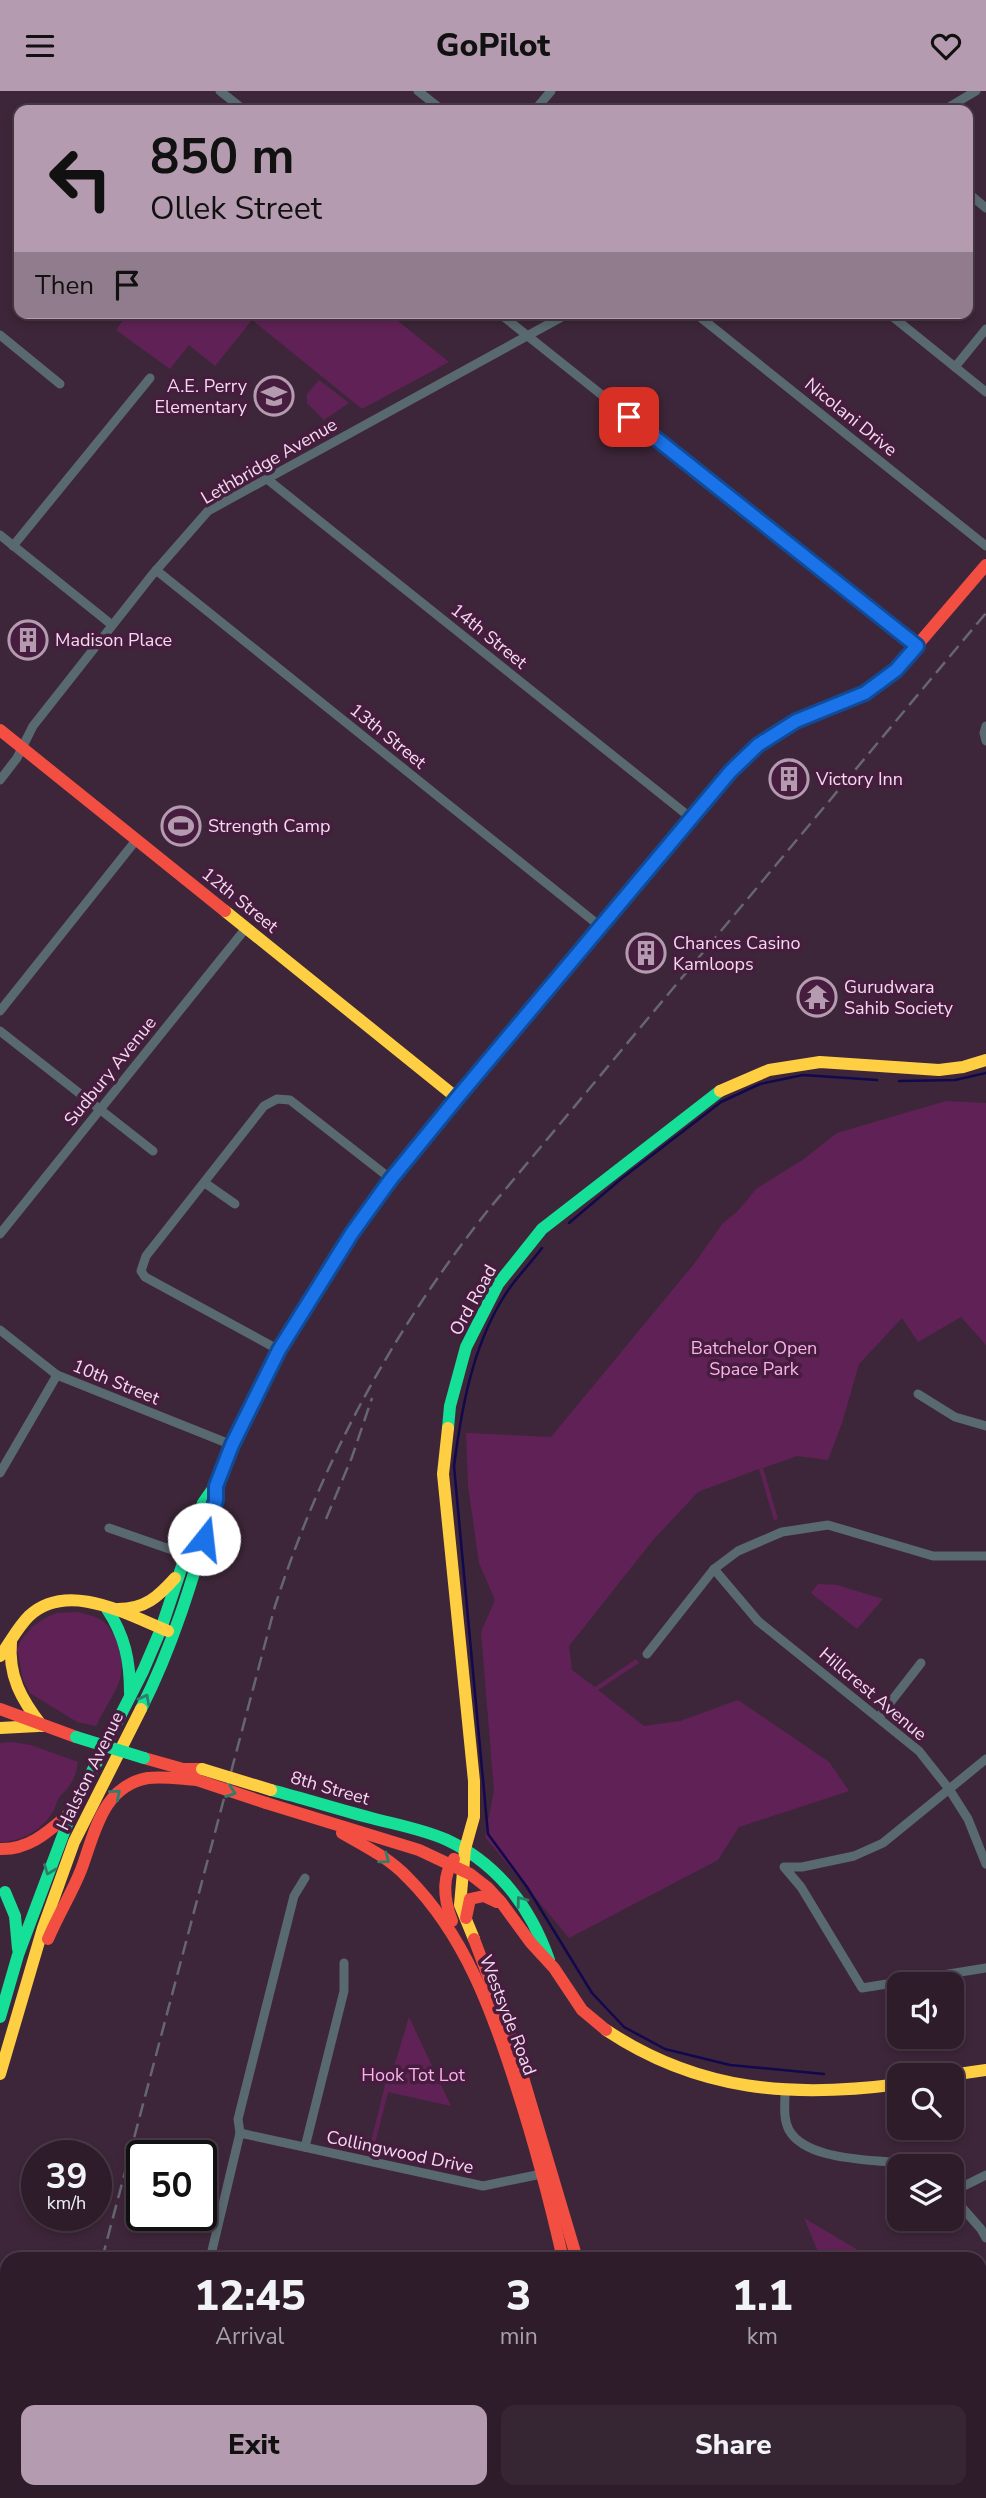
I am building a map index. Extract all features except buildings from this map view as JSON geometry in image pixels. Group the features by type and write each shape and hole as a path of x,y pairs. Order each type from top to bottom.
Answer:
{"main road":[{"name":"Halston Avenue","path":"0,2074 47,1917 75,1841 106,1772 156,1679 175,1634 203,1503 216,1486 232,1445 279,1350 324,1274 391,1179 730,772 758,745 796,721 865,693 896,670 986,565"},
{"name":"12th Street","path":"0,730 457,1098"},
{"name":"Ord Road","path":"464,1871 465,1849 474,1817 474,1781 443,1474 450,1406 466,1347 498,1285 542,1229 718,1092 769,1070 820,1062 939,1070 986,1060"},
{"name":"Halston Avenue","path":"0,2017 33,1912 72,1811 161,1629 180,1573 192,1557"},
{"path":"107,1608 130,1610 145,1607 180,1573"},
{"path":"0,1656 33,1612 50,1602 66,1599 86,1601 175,1634"},
{"path":"107,1608 127,1643 130,1697"},
{"path":"0,1728 41,1726 13,1682 10,1668 11,1641"},
{"name":"8th Street","path":"0,1709 41,1726 144,1758 426,1833 465,1849 509,1886 527,1909 542,1936 550,1962"},
{"name":"8th Street","path":"200,1774 266,1803 419,1850 450,1863 494,1893 531,1943 550,1962"},
{"path":"22,1997 76,1879 104,1804 119,1789 134,1781 200,1774"},
{"path":"0,1849 27,1845 43,1836 72,1811"},
{"name":"Westsyde Road","path":"303,1816 349,1836 394,1866 435,1907 466,1954 502,2042 575,2252"},
{"path":"465,1849 450,1863 444,1892 446,1907 466,1954"},
{"name":"Westsyde Road","path":"464,1871 460,1905 496,1993 548,2172 562,2252"},
{"path":"2,1889 24,1909 47,1917"},
{"path":"2,1889 15,1916 18,1955"},
{"path":"467,1925 466,1910 470,1899 476,1896 491,1898 507,1909"},
{"path":"550,1962 577,2004 606,2031 650,2056 698,2076 749,2088 786,2092 887,2086"},
{"path":"964,2073 986,2070"}],"street":[{"path":"220,91 238,105"},
{"path":"418,91 436,105"},
{"path":"539,105 551,91"},
{"path":"952,105 976,91"},
{"path":"507,319 917,646"},
{"name":"Lethbridge Avenue","path":"0,780 17,758 33,726 156,570 208,511 558,319"},
{"name":"Nicolani Drive","path":"702,319 986,546"},
{"path":"895,319 986,392"},
{"path":"955,367 986,329"},
{"path":"2,341 60,383"},
{"path":"13,546 150,378"},
{"name":"14th Street","path":"267,479 691,818"},
{"path":"0,535 112,625"},
{"name":"13th Street","path":"156,570 601,927"},
{"path":"986,726 986,741"},
{"path":"0,1011 136,839"},
{"name":"Sudbury Avenue","path":"0,1234 246,928"},
{"path":"0,1031 153,1151"},
{"path":"279,1350 151,1282 141,1271 146,1256 264,1107 277,1099 290,1100 391,1179"},
{"path":"205,1183 235,1204"},
{"name":"10th Street","path":"0,1329 57,1375 232,1445"},
{"path":"0,1473 57,1375"},
{"path":"918,1394 955,1417 986,1426"},
{"path":"647,1654 714,1569 738,1551 782,1532 828,1525 933,1556 986,1556"},
{"path":"109,1528 192,1557"},
{"name":"Hillcrest Avenue","path":"714,1569 758,1621 919,1751 949,1789 968,1819 986,1864"},
{"path":"879,1717 921,1663"},
{"path":"986,1759 883,1843 854,1856 802,1867 784,1867 801,1887 862,1988 986,1968"},
{"path":"211,2252 240,2133 238,2119 294,1896 304,1878"},
{"path":"305,2147 344,1991 344,1963"},
{"path":"786,2092 785,2116 789,2131 802,2144 821,2153 887,2163"},
{"name":"Collingwood Drive","path":"240,2133 483,2186 548,2172"},
{"path":"964,2187 986,2175"},
{"path":"964,2208 986,2238"}],"green space":[{"path":"124,319 395,319 449,362 362,409 252,320 215,366 189,345 170,369 116,330"},
{"path":"319,380 349,403 324,420 307,403 307,394"},
{"name":"Batchelor Open Space Park","path":"946,1101 986,1103 986,1345 961,1317 918,1342 902,1318 859,1364 828,1460 797,1456 763,1468 778,1519 774,1520 759,1469 698,1492 653,1540 569,1646 572,1670 595,1687 636,1659 639,1663 598,1690 644,1726 680,1721 738,1700 829,1762 849,1791 739,1827 718,1860 569,1938 485,1837 494,1791 481,1632 495,1600 479,1563 468,1485 466,1433 551,1437 694,1264 723,1223 738,1211 756,1189 804,1159 837,1133"},
{"path":"818,1584 837,1585 883,1599 857,1629 811,1593"},
{"path":"77,1612 103,1621 113,1633 121,1658 119,1682 96,1726 77,1722 30,1693 23,1680 17,1649 32,1627 45,1618 57,1613"},
{"path":"0,1743 31,1745 78,1762 72,1781 44,1823 24,1837 0,1842"},
{"name":"Hook Tot Lot","path":"409,2017 451,2106 388,2092 373,2151 369,2150 387,2077 391,2077"},
{"path":"804,2218 861,2252 818,2252"}],"waterway":[{"path":"899,1081 955,1080 986,1073"},
{"path":"569,1223 721,1102 760,1084 803,1075 877,1080"},
{"path":"542,1248 498,1306 479,1349 461,1419 454,1466 488,1834 527,1887 592,1993 624,2027 665,2049 730,2065 824,2074"}],"railway":[{"path":"104,2252 275,1606 315,1500 364,1398 422,1301 489,1209 986,613"},
{"path":"326,1519 352,1457 372,1398"}],"traffic: fast":[{"path":"473,1078 669,845"},
{"path":"448,1428 450,1406 466,1347 498,1284 542,1229 720,1091"},
{"path":"0,2017 18,1955 72,1811 143,1671 161,1629 203,1503 217,1483"},
{"path":"141,1709 183,1606 216,1500 216,1487"},
{"path":"107,1609 125,1649 130,1693"},
{"path":"76,1737 144,1758"},
{"path":"271,1790 421,1831 465,1850 510,1889 533,1923 549,1960"},
{"path":"5,1892 15,1916 18,1949"}],"traffic: slow":[{"path":"225,911 457,1098"},
{"path":"720,1091 769,1070 820,1062 939,1070 986,1060"},
{"path":"448,1428 443,1474 474,1781 474,1817 465,1849 460,1905 474,1939"},
{"path":"118,1609 136,1607 150,1601 175,1578"},
{"path":"0,1656 29,1616 45,1606 62,1601 98,1604 168,1631"},
{"path":"11,1641 12,1665 18,1687 42,1726"},
{"path":"0,2074 43,1928 74,1842 141,1709"},
{"path":"0,1728 38,1726"},
{"path":"202,1769 271,1790"},
{"path":"606,2030 641,2051 676,2067 712,2078 784,2089 822,2090 887,2085"},
{"path":"964,2073 986,2070"}],"traffic: jam":[{"path":"669,845 730,772 758,745 796,721 865,693 896,670 986,565"},
{"path":"0,730 225,911"},
{"path":"217,1483 268,1373 328,1270 398,1172 473,1078"},
{"path":"0,1709 76,1737"},
{"path":"144,1758 183,1769 202,1769"},
{"path":"48,1939 77,1879 102,1813 110,1801 132,1783 148,1778 197,1780"},
{"path":"197,1780 266,1803"},
{"path":"266,1803 419,1850 470,1874 501,1902 531,1943 554,1968 582,2010 606,2030"},
{"path":"0,1849 29,1843 69,1814"},
{"path":"342,1833 385,1858 408,1878 446,1924 475,1976 508,2060 524,2110 561,2252"},
{"path":"452,1921 445,1889 447,1874 454,1859"},
{"path":"466,1918 470,1899 484,1896 497,1902"},
{"path":"474,1939 511,2037 575,2252"}],"place":[{"name":"A.E. Perry Elementary","path":"274,396"},
{"name":"Madison Place","path":"28,640"},
{"name":"Victory Inn","path":"789,779"},
{"name":"Strength Camp","path":"181,826"},
{"name":"Chances Casino Kamloops","path":"646,953"},
{"name":"Gurudwara Sahib Society","path":"817,997"}],"route":[{"path":"204,1539 216,1500 216,1486 232,1445 279,1350 332,1262 391,1179 730,772 758,745 796,721 865,693 896,670 917,646 629,417"}]}
